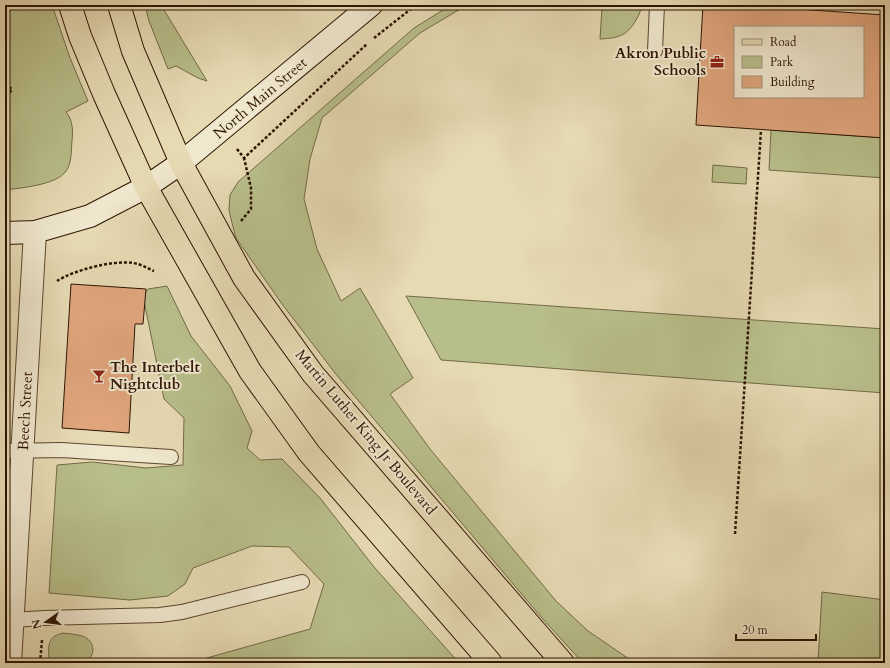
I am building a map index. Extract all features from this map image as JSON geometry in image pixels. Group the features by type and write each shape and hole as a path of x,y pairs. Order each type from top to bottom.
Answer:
{"main road":[{"path":"70,5 80,36 104,94 146,187 250,371 309,453 492,663"},
{"name":"Martin Luther King Jr Boulevard","path":"120,5 133,52 181,163 244,278 313,374 563,663"},
{"name":"North Main Street","path":"5,233 35,232 90,216 146,187 181,163 371,5"},
{"name":"Beech Street","path":"10,663 13,620 14,451 35,232"}],"lane":[{"path":"655,51 657,5"},
{"path":"14,451 61,450 171,457"},
{"path":"13,620 153,615 182,612 302,582"}],"path":[{"path":"244,158 369,42 416,5"},
{"path":"5,84 12,89 5,100"},
{"path":"221,130 244,158 251,188 251,209 238,225"},
{"path":"735,534 761,130"},
{"path":"58,280 90,268 120,263 133,263 154,271"}],"green space":[{"path":"5,5 52,5 70,58 88,101 66,112 71,122 72,133 70,161 66,171 55,180 47,183 5,190"},
{"path":"145,5 161,5 207,81 198,78 176,66 168,69 149,21"},
{"path":"451,5 467,5 420,33 322,118 310,159 304,199 317,249 341,301 360,288 413,378 390,394 430,449 556,601 588,631 635,663 583,663 541,617 335,373 282,304 236,238 229,210 230,195 238,182 414,28"},
{"path":"578,5 641,5 637,18 629,30 617,37 600,39 602,7"},
{"path":"771,130 885,138 885,178 769,170"},
{"path":"713,165 747,168 746,184 712,182"},
{"path":"167,286 191,336 230,386 252,431 247,448 260,460 282,459 320,498 374,567 459,663 189,663 310,629 324,584 289,547 252,546 193,568 185,584 168,596 130,600 49,593 57,465 92,462 146,468 183,465 184,418 164,399 143,296 148,289"},
{"path":"406,296 885,329 885,393 441,360"},
{"path":"822,592 885,600 885,663 818,663"},
{"path":"63,633 82,636 90,641 93,652 89,660 85,663 49,663 49,644 53,637"}],"building":[{"name":"Akron Public Schools","path":"703,5 738,5 885,15 885,138 696,125"},
{"name":"The Interbelt Nightclub","path":"71,284 146,289 143,324 135,324 129,433 62,428"}],"place":[{"name":"Akron Public Schools","path":"717,62"},
{"name":"The Interbelt Nightclub","path":"99,376"}]}
